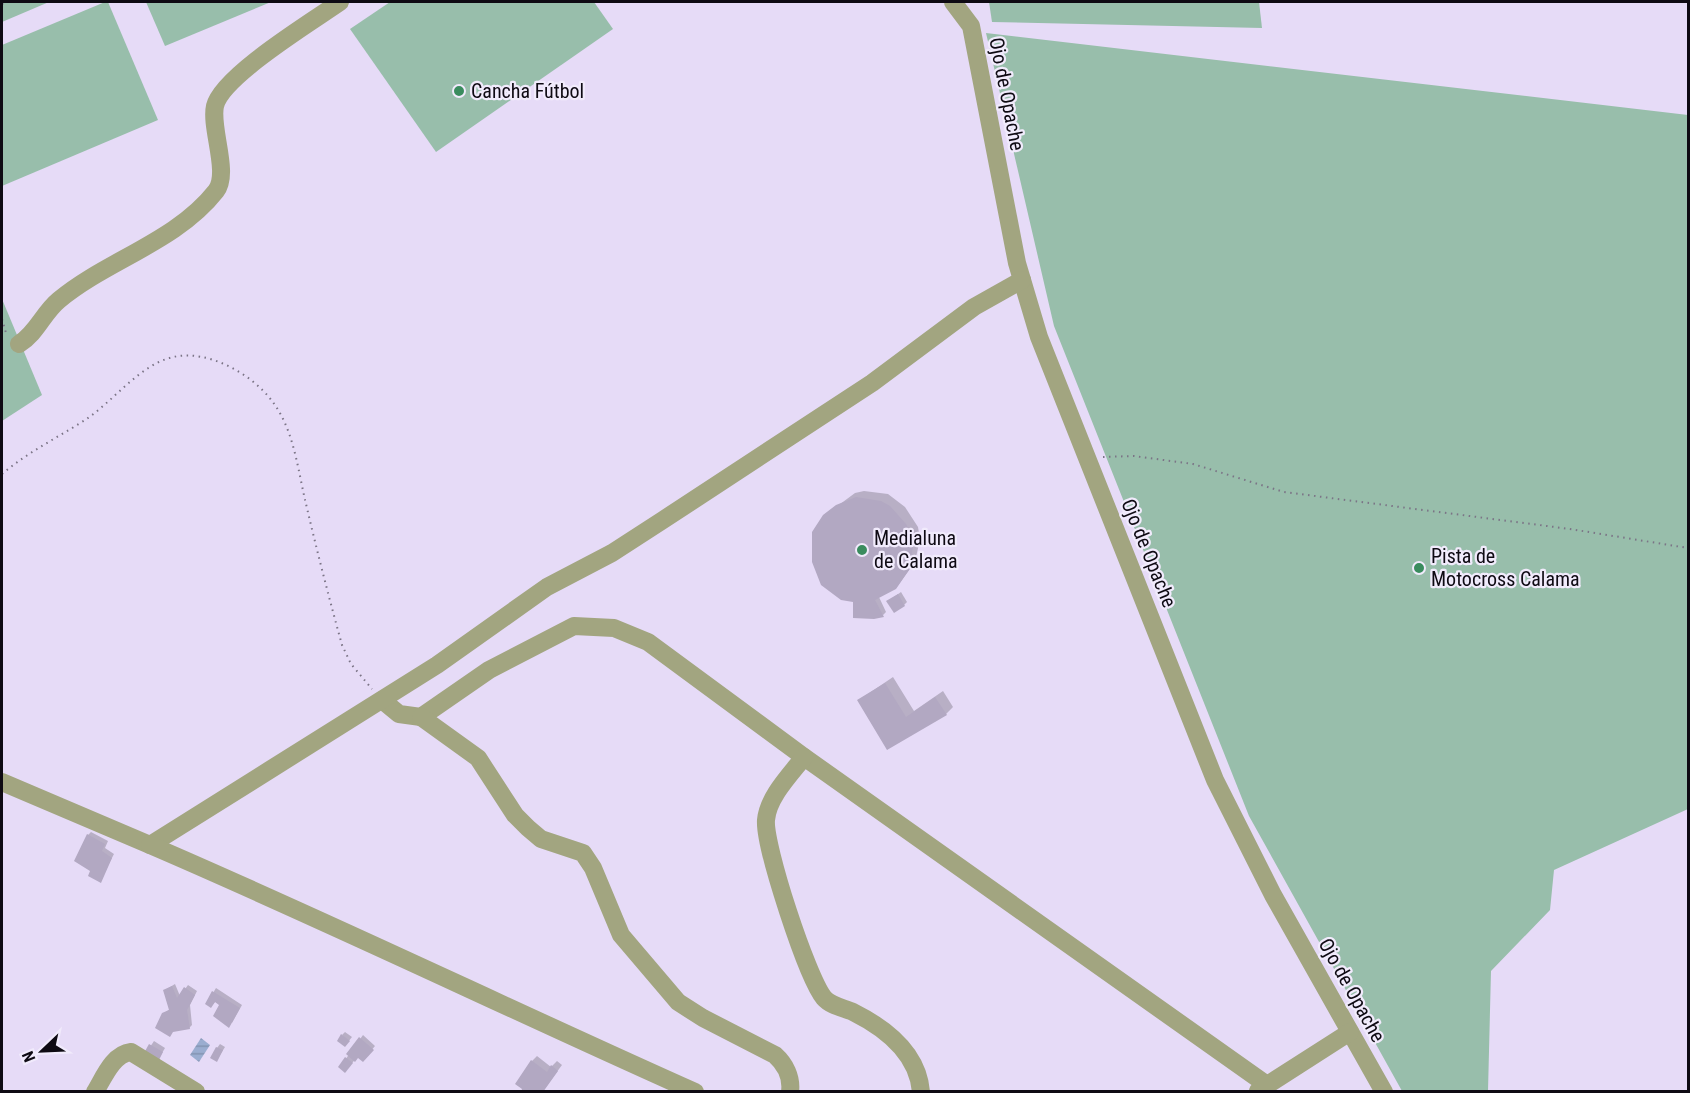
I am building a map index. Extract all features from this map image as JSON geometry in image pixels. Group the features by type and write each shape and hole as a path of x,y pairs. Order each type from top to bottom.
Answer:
{"street":[{"path":"13,339 30,337 58,301 190,218 218,189 220,175 215,106 224,89 247,68 340,2"},
{"name":"Ojo de Opache","path":"953,2 971,26 1022,280 1039,337 1088,461 1215,780 1273,895 1384,1092"},
{"path":"150,845 382,700 547,587 612,553 872,383 974,307 1022,280"},
{"path":"421,717 489,670 574,626 614,628 648,642 1262,1088 1350,1032"},
{"path":"382,700 399,714 421,717 478,758 515,814 541,839 583,853 593,868 621,935 651,972 688,1009 774,1055 784,1063 791,1084 790,1092"},
{"path":"804,757 775,796 766,818 767,841 795,932 825,998 875,1023 897,1043 914,1063 921,1092"},
{"path":"2,782 293,906 473,992 695,1092"},
{"path":"95,1092 116,1059 124,1053 131,1052 196,1092"}],"path":[{"path":"2,4 7,2"},
{"path":"2,319 13,339"},
{"path":"2,474 21,458 86,419 149,367 174,357 204,357 232,368 257,385 273,401 282,417 294,450 342,645 351,664 382,700"},
{"path":"1088,461 1104,457 1134,456 1193,464 1284,492 1570,529 1689,548"}],"green space":[{"path":"2,2 49,2 2,22"},
{"path":"108,2 158,120 2,186 2,45"},
{"path":"146,2 271,2 165,46"},
{"name":"Cancha Fútbol","path":"390,2 594,2 613,29 436,152 350,29"},
{"path":"989,2 1259,2 1262,28 992,22"},
{"name":"Pista de Motocross Calama","path":"986,33 1688,115 1688,809 1554,870 1550,910 1491,971 1488,1091 1402,1091 1249,816 1054,326"},
{"path":"2,299 42,395 2,421"}],"water":[{"path":"201,1038 210,1045 199,1062 190,1055"}],"building":[{"name":"Medialuna de Calama","path":"856,497 881,501 890,506 906,524 912,535 913,547 909,570 896,589 875,600 884,617 874,619 853,618 853,602 841,600 821,585 812,562 812,532 823,515 836,505"},
{"path":"898,594 905,606 894,613 886,601"},
{"path":"885,683 906,717 935,697 947,715 887,750 857,700"},
{"path":"87,834 105,844 102,851 112,858 101,883 88,876 90,871 74,861"},
{"path":"172,986 177,998 184,987 195,995 187,1010 190,1029 173,1032 170,1037 155,1028 162,1013 169,1010 163,990"},
{"path":"212,991 240,1008 229,1028 213,1016 219,1005 215,1002 211,1008 205,1004"},
{"path":"341,1034 350,1041 345,1047 337,1041"},
{"path":"359,1037 374,1050 363,1062 358,1058 355,1062 346,1054"},
{"path":"149,1044 163,1052 158,1062 144,1053"},
{"path":"216,1047 223,1050 217,1062 210,1058"},
{"path":"345,1057 353,1063 345,1073 338,1067"},
{"path":"531,1060 547,1072 551,1065 558,1071 543,1092 521,1092 522,1089 515,1084"}],"place":[{"name":"Cancha Fútbol","path":"459,91"},
{"name":"Medialuna de Calama","path":"862,550"},
{"name":"Pista de Motocross Calama","path":"1419,568"}]}
